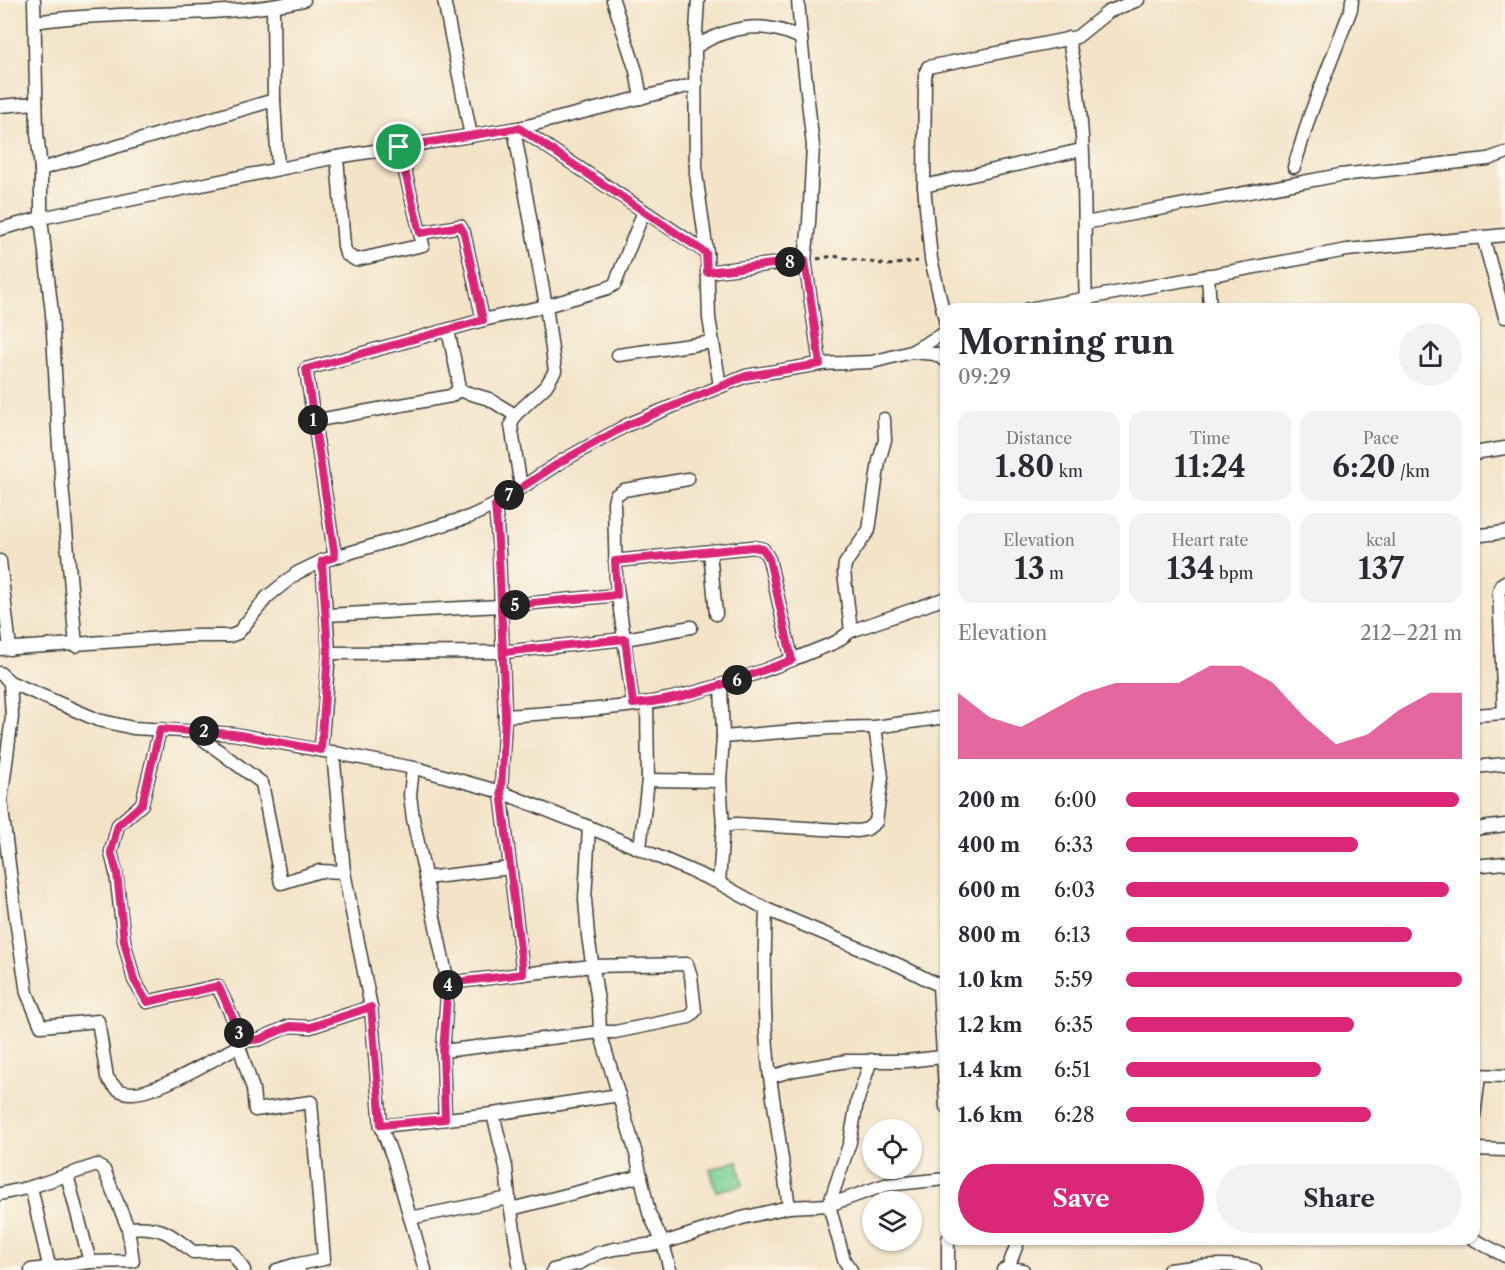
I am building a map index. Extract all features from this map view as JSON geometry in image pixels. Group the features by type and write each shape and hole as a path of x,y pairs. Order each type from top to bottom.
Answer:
{"street":[{"path":"33,0 41,218 52,313 59,448 76,646"},
{"path":"35,22 82,16 273,7 304,0"},
{"path":"444,0 471,136"},
{"path":"613,0 636,71 641,98"},
{"path":"698,0 695,47 696,174 706,253 709,318 720,386"},
{"path":"798,0 813,146 805,260 820,364"},
{"path":"941,303 931,260 924,186 925,75 928,67 1077,37 1120,2 1138,0"},
{"path":"1294,167 1310,115 1351,9 1352,0"},
{"path":"273,7 274,100 278,169"},
{"path":"695,47 713,36 744,27 770,28 801,38"},
{"path":"1068,38 1076,72 1082,150 1085,303 1208,275 1347,249 1505,235"},
{"path":"0,229 41,218 337,157 516,129 696,84"},
{"path":"41,169 274,100"},
{"path":"0,106 36,103"},
{"path":"516,129 706,253"},
{"path":"516,129 555,371 546,386 514,415 511,425 520,487"},
{"path":"337,157 344,246 346,254 356,260 423,245 399,147"},
{"path":"924,186 1082,150"},
{"path":"1084,223 1340,175 1488,159 1505,153"},
{"path":"335,557 306,369 608,288 615,284 644,211"},
{"path":"420,233 460,226 464,233 483,320"},
{"path":"1483,237 1505,317"},
{"path":"707,272 805,260"},
{"path":"1208,275 1210,303"},
{"path":"314,421 451,396 458,390 458,376 448,330"},
{"path":"0,561 5,649 76,646 193,636 230,636 238,633 267,597 297,573 322,561 469,517 495,505 520,487 627,425 746,376 820,364 872,362 910,352 940,335"},
{"path":"618,355 713,342"},
{"path":"910,352 935,354 940,357"},
{"path":"458,390 489,399 514,415"},
{"path":"851,631 845,564 869,530 879,460 885,440 884,419"},
{"path":"1480,452 1505,448"},
{"path":"633,704 617,595 616,495 624,490 688,479"},
{"path":"495,505 500,551 505,716 501,792 523,974"},
{"path":"1480,535 1505,531"},
{"path":"615,561 753,547 763,549 769,559 792,660"},
{"path":"710,552 716,614"},
{"path":"322,561 328,653 327,751 344,872 371,1007 381,1125 394,1161 425,1270"},
{"path":"1480,715 1504,713 1499,592 1505,582"},
{"path":"326,615 501,606 617,595"},
{"path":"505,716 647,703 721,686 836,642 851,631 940,600"},
{"path":"328,653 503,652 625,639 691,627"},
{"path":"0,673 10,682 98,720 133,728 234,734 413,768 501,792 640,848 719,883 766,909 901,966 940,986"},
{"path":"10,682 12,717 0,801 27,993 41,1026 98,1021 107,1077 111,1085 121,1092 134,1093 164,1084 238,1046 253,1089 255,1110 311,1102 324,1259 296,1268 277,1270"},
{"path":"719,883 723,826 720,781 723,736 721,686"},
{"path":"640,848 648,780 647,703"},
{"path":"723,736 875,727 940,718"},
{"path":"723,826 736,824 858,831 867,829 876,822 882,777 875,727"},
{"path":"160,729 142,804 118,825 111,852 117,873 124,941 134,980 147,1002 218,986 232,1022 244,1041 260,1039 290,1026 310,1027 371,1007"},
{"path":"191,730 262,783 281,883 320,871 344,872"},
{"path":"1480,766 1505,764"},
{"path":"413,768 410,795 448,983 443,1052 445,1119"},
{"path":"648,780 720,781"},
{"path":"1480,828 1505,825"},
{"path":"590,827 585,899 600,1032 641,1176 649,1213 663,1243 670,1270"},
{"path":"1480,865 1505,863"},
{"path":"426,878 510,868"},
{"path":"766,909 765,1041 789,1207"},
{"path":"443,1052 615,1032 689,1017 695,1011 691,976 687,964 592,966 448,983"},
{"path":"770,1077 794,1070 847,1061 906,1061 940,1057"},
{"path":"851,1270 844,1260 829,1205 850,1142 857,1102 871,1060"},
{"path":"1480,1075 1505,1076"},
{"path":"381,1125 494,1114 619,1095"},
{"path":"494,1114 506,1167 520,1270"},
{"path":"1480,1149 1505,1150"},
{"path":"0,1194 31,1187 97,1165 101,1167 128,1228 135,1265 90,1263 31,1270"},
{"path":"67,1175 90,1263"},
{"path":"410,1218 510,1203 641,1176"},
{"path":"553,1270 581,1267 598,1253 663,1243 742,1218 789,1207 829,1205 885,1185 940,1180"},
{"path":"31,1187 50,1269"},
{"path":"128,1228 155,1228 169,1233 193,1252 232,1252 244,1270"},
{"path":"1480,1243 1505,1256"},
{"path":"948,1245 948,1270"},
{"path":"1016,1245 1005,1269 1023,1270"},
{"path":"1169,1270 1191,1267 1244,1266 1255,1270"}],"path":[{"path":"805,260 833,256 888,264 931,260"}],"green space":[{"path":"738,1161 743,1185 716,1191 710,1169"}],"route":[{"path":"399,147 420,233 453,226 460,226 464,233 483,320 306,369 335,557 322,561 328,653 321,750 234,734 160,729 142,804 118,825 111,852 117,873 124,941 134,980 147,1002 218,986 232,1022 244,1041 260,1039 290,1026 310,1027 371,1007 381,1125 445,1119 443,1052 448,983 523,974 501,792 505,716 501,606 617,595 615,561 753,547 763,549 769,559 792,660 721,686 647,703 633,704 625,639 503,652 501,606 500,551 495,505 562,461 627,425 746,376 820,364 805,260 707,272 706,253 519,128 399,147"}]}
